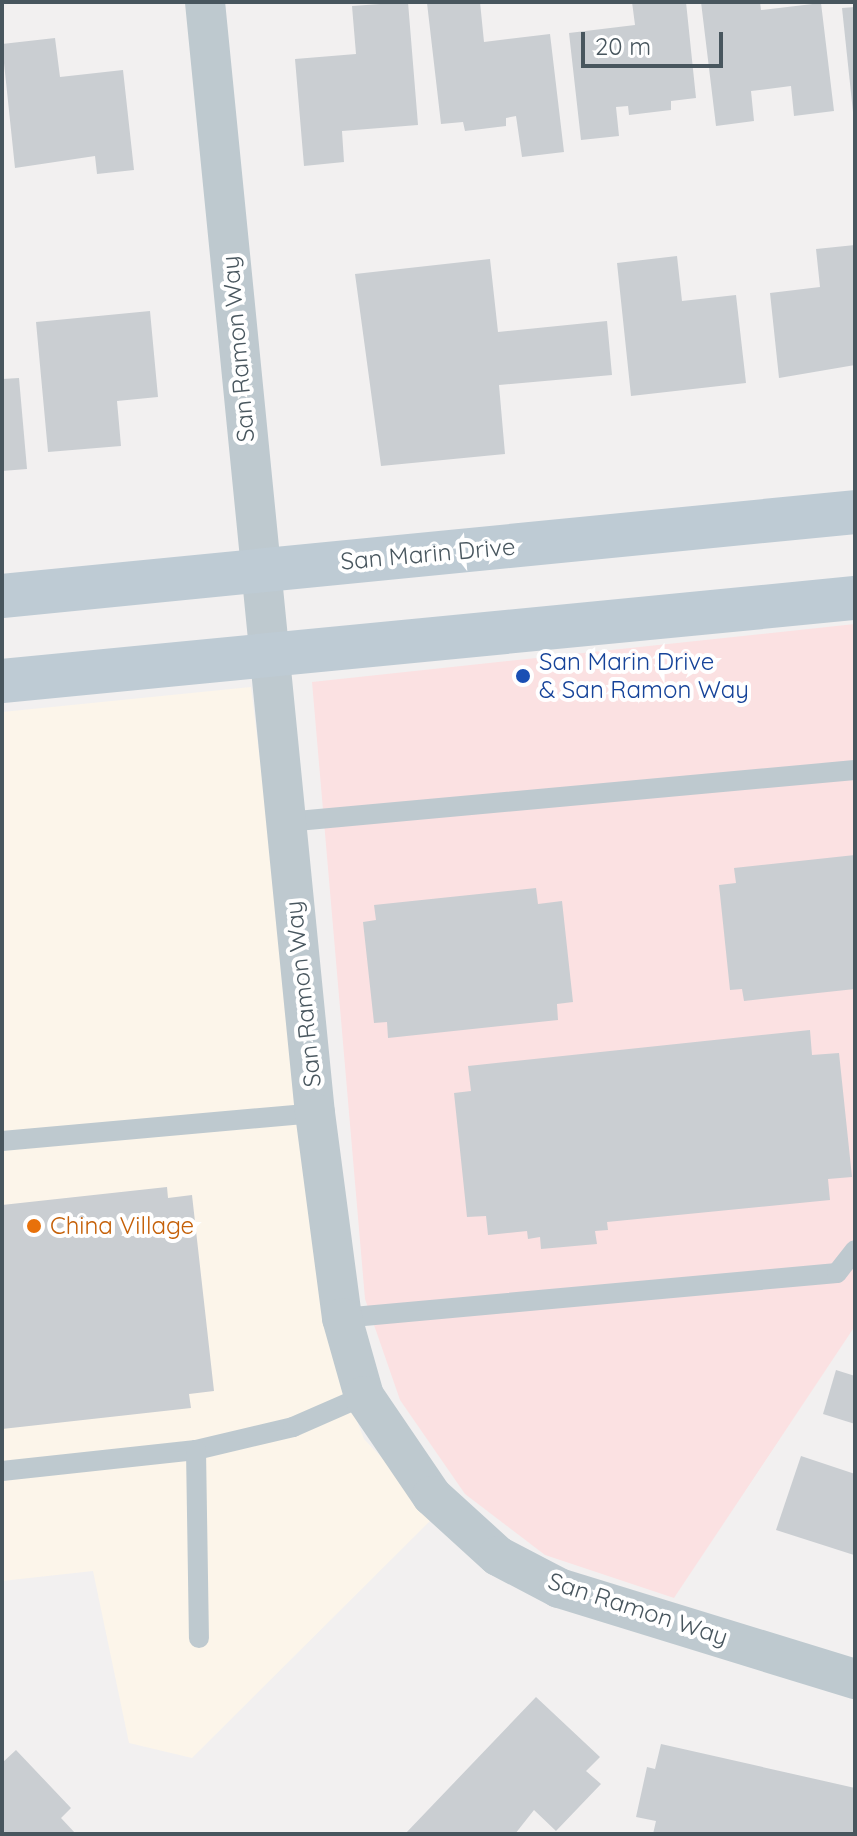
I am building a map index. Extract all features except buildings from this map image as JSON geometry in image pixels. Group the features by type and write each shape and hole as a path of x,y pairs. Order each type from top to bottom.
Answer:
{"main road":[{"name":"San Marin Drive","path":"2,596 855,512"},
{"path":"2,681 855,598"}],"street":[{"name":"San Ramon Way","path":"205,2 315,1113 342,1318 364,1396 432,1496 498,1556 559,1588 855,1679"}],"lane":[{"path":"286,822 855,770"},
{"path":"2,1141 315,1113"},
{"path":"342,1318 837,1273 855,1250"},
{"path":"2,1471 196,1450 293,1427 364,1396"},
{"path":"196,1450 199,1638"}],"shaded area":[{"path":"855,624 855,1326 674,1598 545,1555 465,1494 400,1400 365,1299 312,682"},
{"path":"251,687 334,1362 364,1439 436,1515 192,1758 129,1743 93,1571 2,1581 2,712"}],"place":[{"name":"San Marin Drive & San Ramon Way","path":"523,676"},
{"name":"China Village","path":"34,1226"}]}
